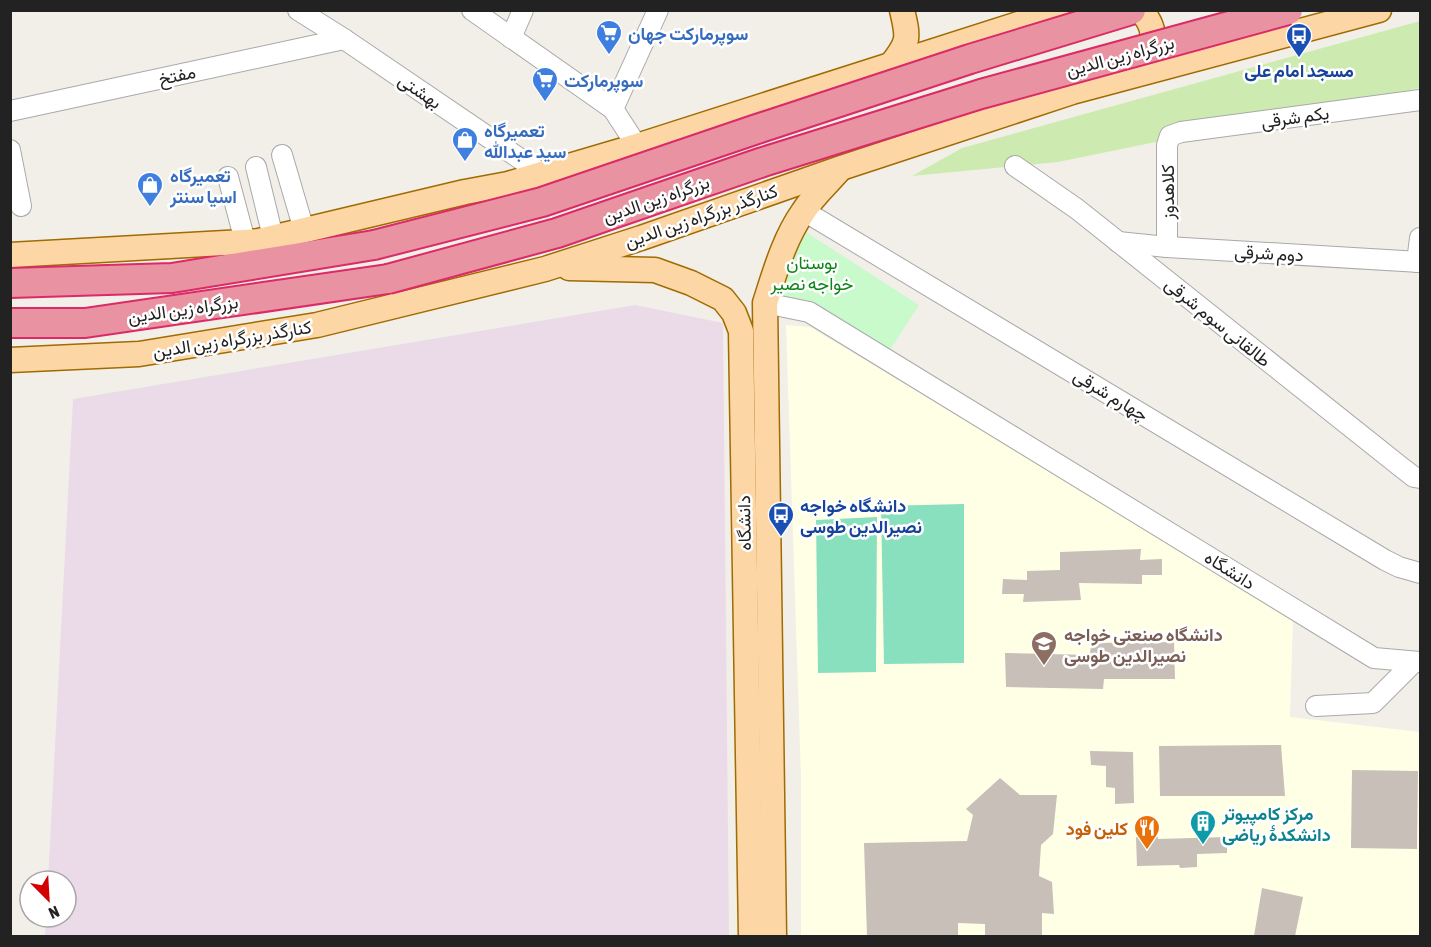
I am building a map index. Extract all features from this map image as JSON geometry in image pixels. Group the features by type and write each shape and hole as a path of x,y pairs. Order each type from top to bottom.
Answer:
{"highway":[{"name":"بزرگراه زین الدین","path":"10,283 172,278 374,245 542,202 947,67 1131,10"},
{"name":"بزرگراه زین الدین","path":"10,323 85,323 388,279 578,226 763,162 981,94 1288,10"}],"main road":[{"path":"891,65 907,40 902,10"},
{"path":"915,10 924,35 942,49"},
{"path":"10,255 259,241 508,184 637,146 1062,10"},
{"path":"1116,80 1139,63 1149,52 1153,37 1150,23 1140,10"},
{"name":"کنارگذر بزرگراه زین الدین","path":"10,360 139,354 317,325 545,269 1071,92 1379,10"},
{"path":"637,146 584,171 572,180 565,203 572,223 583,232 597,236 641,238"},
{"name":"دانشگاه","path":"774,936 760,748 757,557 765,303 791,231 804,211 841,168"},
{"name":"دانشگاه","path":"545,269 656,270 691,283 723,299 734,314 741,331 757,557"},
{"name":"دانشگاه","path":"751,936 760,748"}],"street":[{"name":"بهشتی","path":"298,10 541,174"},
{"path":"472,10 613,110 637,146"},
{"path":"511,38 523,10"},
{"path":"613,110 658,10"},
{"name":"مفتخ","path":"10,111 344,39"},
{"name":"یکم شرقی","path":"1170,136 1181,132 1420,100"},
{"name":"کلاهدوز","path":"1167,248 1167,145 1170,136"},
{"path":"10,150 21,206"},
{"path":"282,155 304,230"},
{"name":"طالقانی سوم شرقی","path":"1015,166 1077,209 1401,467 1414,477 1420,478"},
{"path":"256,167 273,237"},
{"path":"228,177 245,242"},
{"name":"چهارم شرقی","path":"804,211 1385,560 1420,573"},
{"path":"1419,262 1420,238"},
{"name":"دوم شرقی","path":"1118,242 1167,248 1419,262"},
{"name":"دانشگاه","path":"765,303 809,312 1374,658 1417,662"},
{"path":"1316,706 1373,703 1417,662"}],"shaded area":[{"path":"635,305 723,323 729,936 45,936 45,929 78,929 78,869 49,869 73,399"},
{"name":"دانشگاه صنعتی خواجه نصیرالدین طوسی","path":"786,325 810,327 1293,617 1290,717 1420,732 1420,936 801,936 801,777"}],"green space":[{"path":"1420,21 1420,88 1058,162 912,176 962,148"},
{"name":"بوستان خواجه نصیر","path":"801,229 919,305 888,353 773,296"},
{"path":"964,504 964,663 884,664 881,506"},
{"path":"877,517 876,672 818,673 816,520"}],"building":[{"path":"1141,549 1140,560 1162,559 1162,575 1142,575 1142,584 1079,583 1081,600 1023,602 1024,594 1002,594 1003,579 1027,580 1027,571 1060,570 1060,552"},
{"path":"1174,642 1175,679 1104,679 1103,689 1006,687 1005,653 1090,655 1091,643"},
{"path":"1281,745 1285,796 1160,796 1159,746"},
{"path":"1090,751 1133,752 1134,803 1115,804 1115,788 1106,787 1106,766 1091,765"},
{"path":"1352,770 1418,771 1417,849 1351,848"},
{"path":"1000,778 1020,795 1057,795 1053,834 1041,845 1039,876 1052,882 1054,914 1042,913 1042,936 985,936 985,924 958,923 958,936 867,936 864,843 967,841 973,815 966,809"},
{"path":"1136,837 1158,837 1158,839 1227,837 1227,853 1197,854 1197,867 1137,866"},
{"path":"1262,888 1303,897 1295,936 1254,936"}],"place":[{"name":"سوپرمارکت جهان","path":"609,56"},
{"name":"مسجد امام علی","path":"1299,59"},
{"name":"سوپرمارکت","path":"545,103"},
{"name":"تعمیرگاه سید عبدالله","path":"465,163"},
{"name":"تعمیرگاه اسیا سنتر","path":"150,208"},
{"name":"دانشگاه خواجه نصیرالدین طوسی","path":"781,538"},
{"name":"دانشگاه صنعتی خواجه نصیرالدین طوسی","path":"1044,667"},
{"name":"مرکز کامپیوتر دانشکدهٔ ریاضی","path":"1203,846"},
{"name":"کلین فود","path":"1147,851"}]}
